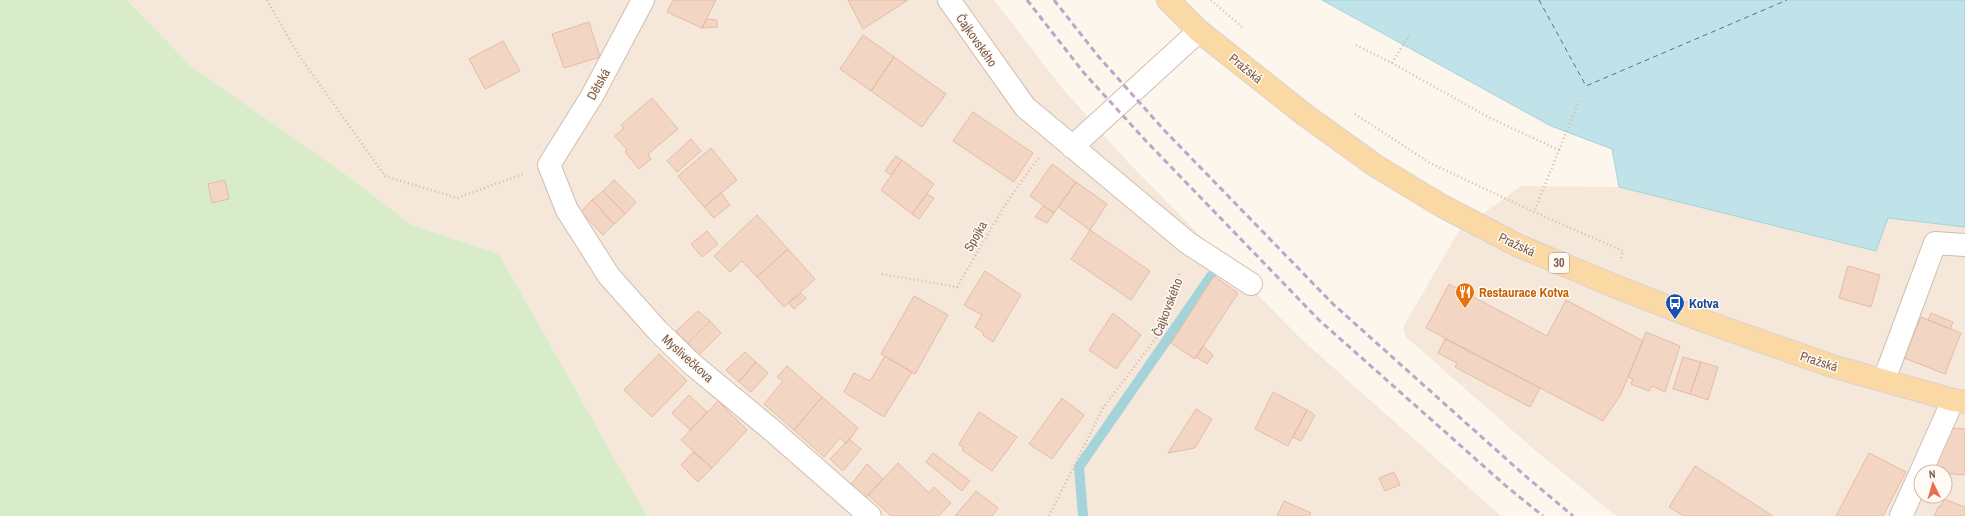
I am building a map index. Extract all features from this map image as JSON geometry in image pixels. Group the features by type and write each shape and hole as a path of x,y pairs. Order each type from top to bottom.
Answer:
{"main road":[{"name":"Pražská","path":"1168,0 1199,31 1305,116 1376,166 1442,206 1512,242 1612,285 1704,321 1832,366 1959,401"}],"street":[{"name":"Dětská","path":"549,165 592,96 643,0"},
{"name":"Čajkovského","path":"949,0 1025,107 1188,243"},
{"path":"1064,141 1199,31"},
{"name":"Myslivečkova","path":"549,165 566,210 609,276 658,331 692,364 773,431 870,516"},
{"path":"1188,243 1251,284"},
{"path":"1884,380 1935,243 1965,245"},
{"path":"1925,464 1959,401"},
{"path":"1901,516 1913,490"}],"path":[{"path":"267,0 298,54 385,176 457,198 549,165"},
{"path":"1211,0 1247,31"},
{"path":"1392,63 1409,35"},
{"path":"1356,45 1392,63 1490,118 1559,150"},
{"path":"1353,112 1430,163 1534,212 1579,101"},
{"name":"Spojka","path":"882,274 957,288 1008,200 1064,141"},
{"name":"Čajkovského","path":"1049,516 1067,484 1103,408 1156,338 1177,283 1188,243"}],"shaded area":[{"path":"127,0 994,0 1063,89 1126,160 1301,339 1501,516 647,516 499,254 412,225 345,174 192,67"},
{"path":"1521,186 1619,187 1875,250 1887,218 1965,227 1965,516 1616,516 1536,451 1406,337 1403,327 1459,231"}],"green space":[{"path":"0,0 127,0 192,67 345,174 412,225 499,254 647,516 0,516"}],"water":[{"path":"1322,0 1965,0 1965,227 1888,218 1876,251 1619,187 1612,149 1551,126"}],"building":[{"path":"673,0 716,0 702,28 667,12"},
{"path":"848,0 908,0 863,29"},
{"path":"707,19 717,20 717,27 702,28"},
{"path":"589,22 600,57 564,68 552,34"},
{"path":"863,35 894,57 871,91 840,69"},
{"path":"503,41 520,71 485,89 469,59"},
{"path":"894,57 946,94 922,127 871,91"},
{"path":"652,98 678,129 648,154 651,159 639,169 625,152 627,150 615,136 624,128 621,125"},
{"path":"973,112 1033,153 1014,182 953,141"},
{"path":"691,139 701,151 677,172 667,161"},
{"path":"711,148 737,180 704,207 678,176"},
{"path":"896,156 902,160 891,175 885,171"},
{"path":"902,160 934,184 912,214 881,190"},
{"path":"1052,164 1076,182 1054,213 1030,196"},
{"path":"225,180 229,199 212,203 208,184"},
{"path":"614,180 636,202 625,214 603,191"},
{"path":"1076,182 1107,204 1090,230 1058,207"},
{"path":"603,191 625,214 614,224 592,200"},
{"path":"721,193 730,205 714,218 704,207"},
{"path":"927,194 934,198 919,219 912,214"},
{"path":"592,200 614,224 603,235 581,212"},
{"path":"1043,206 1054,213 1047,223 1035,217"},
{"path":"757,215 788,249 757,277 742,261 730,272 714,256"},
{"path":"1090,230 1150,271 1131,300 1071,259"},
{"path":"707,231 718,244 702,257 691,244"},
{"path":"788,249 815,279 784,307 757,277"},
{"path":"1848,266 1880,275 1871,307 1839,298"},
{"path":"985,271 1021,295 993,342 975,327 982,315 964,305"},
{"path":"1214,276 1238,293 1195,359 1171,343"},
{"path":"1449,284 1547,336 1566,300 1643,341 1621,394 1603,421 1426,328"},
{"path":"801,293 806,298 794,309 789,303"},
{"path":"914,296 948,315 915,374 881,354"},
{"path":"698,311 710,321 688,343 676,331"},
{"path":"1113,313 1141,335 1116,369 1089,350"},
{"path":"1931,313 1953,322 1950,329 1928,320"},
{"path":"1921,317 1961,333 1945,374 1904,358"},
{"path":"710,321 721,333 699,355 688,343"},
{"path":"1646,332 1680,346 1665,392 1652,386 1649,391 1631,384 1633,379 1628,377"},
{"path":"1445,339 1540,388 1530,407 1455,367 1457,363 1438,353"},
{"path":"1203,346 1213,355 1207,364 1196,357"},
{"path":"745,352 756,362 739,382 726,370"},
{"path":"659,354 687,381 652,417 624,390"},
{"path":"885,356 912,372 884,417 844,392 854,373 870,381"},
{"path":"1683,357 1701,362 1690,394 1673,389"},
{"path":"756,362 768,373 751,392 739,382"},
{"path":"1701,362 1718,367 1708,400 1690,394"},
{"path":"787,366 822,397 794,430 764,404 783,381 777,377"},
{"path":"1273,392 1307,410 1288,446 1255,429"},
{"path":"689,395 707,412 690,430 672,413"},
{"path":"822,397 858,428 846,444 840,438 824,457 794,430"},
{"path":"1062,398 1084,415 1052,459 1029,444"},
{"path":"718,401 747,430 712,468 681,440"},
{"path":"1196,409 1212,419 1195,448 1168,453"},
{"path":"1307,410 1315,415 1301,441 1293,437"},
{"path":"979,412 1017,437 992,471 962,450 964,448 959,444"},
{"path":"1951,428 1965,429 1965,475 1953,474 1953,464 1935,464"},
{"path":"849,439 861,449 843,471 830,459"},
{"path":"693,452 712,468 698,482 681,465"},
{"path":"933,453 970,481 962,491 926,462"},
{"path":"1869,453 1906,472 1883,516 1836,516"},
{"path":"898,463 929,493 934,487 951,503 939,516 891,516 868,495"},
{"path":"867,464 883,479 864,500 849,487"},
{"path":"1695,466 1773,516 1684,516 1669,507"},
{"path":"1394,472 1400,485 1385,491 1379,478"},
{"path":"976,491 998,508 992,516 955,516"},
{"path":"1284,501 1311,513 1309,516 1277,516"},
{"path":"1953,502 1965,507 1965,516 1934,516 1939,506 1942,504 1953,504"}],"waterway":[{"path":"1083,516 1079,467 1211,276"}],"ferry route":[{"path":"1539,0 1586,86 1787,0"}],"railway":[{"path":"1027,0 1084,73 1146,141 1319,320 1506,486 1543,516"},
{"path":"1054,0 1098,56 1164,130 1333,304 1523,474 1573,516"}],"place":[{"name":"Restaurace Kotva","path":"1465,309"},
{"name":"Kotva","path":"1675,320"}]}
